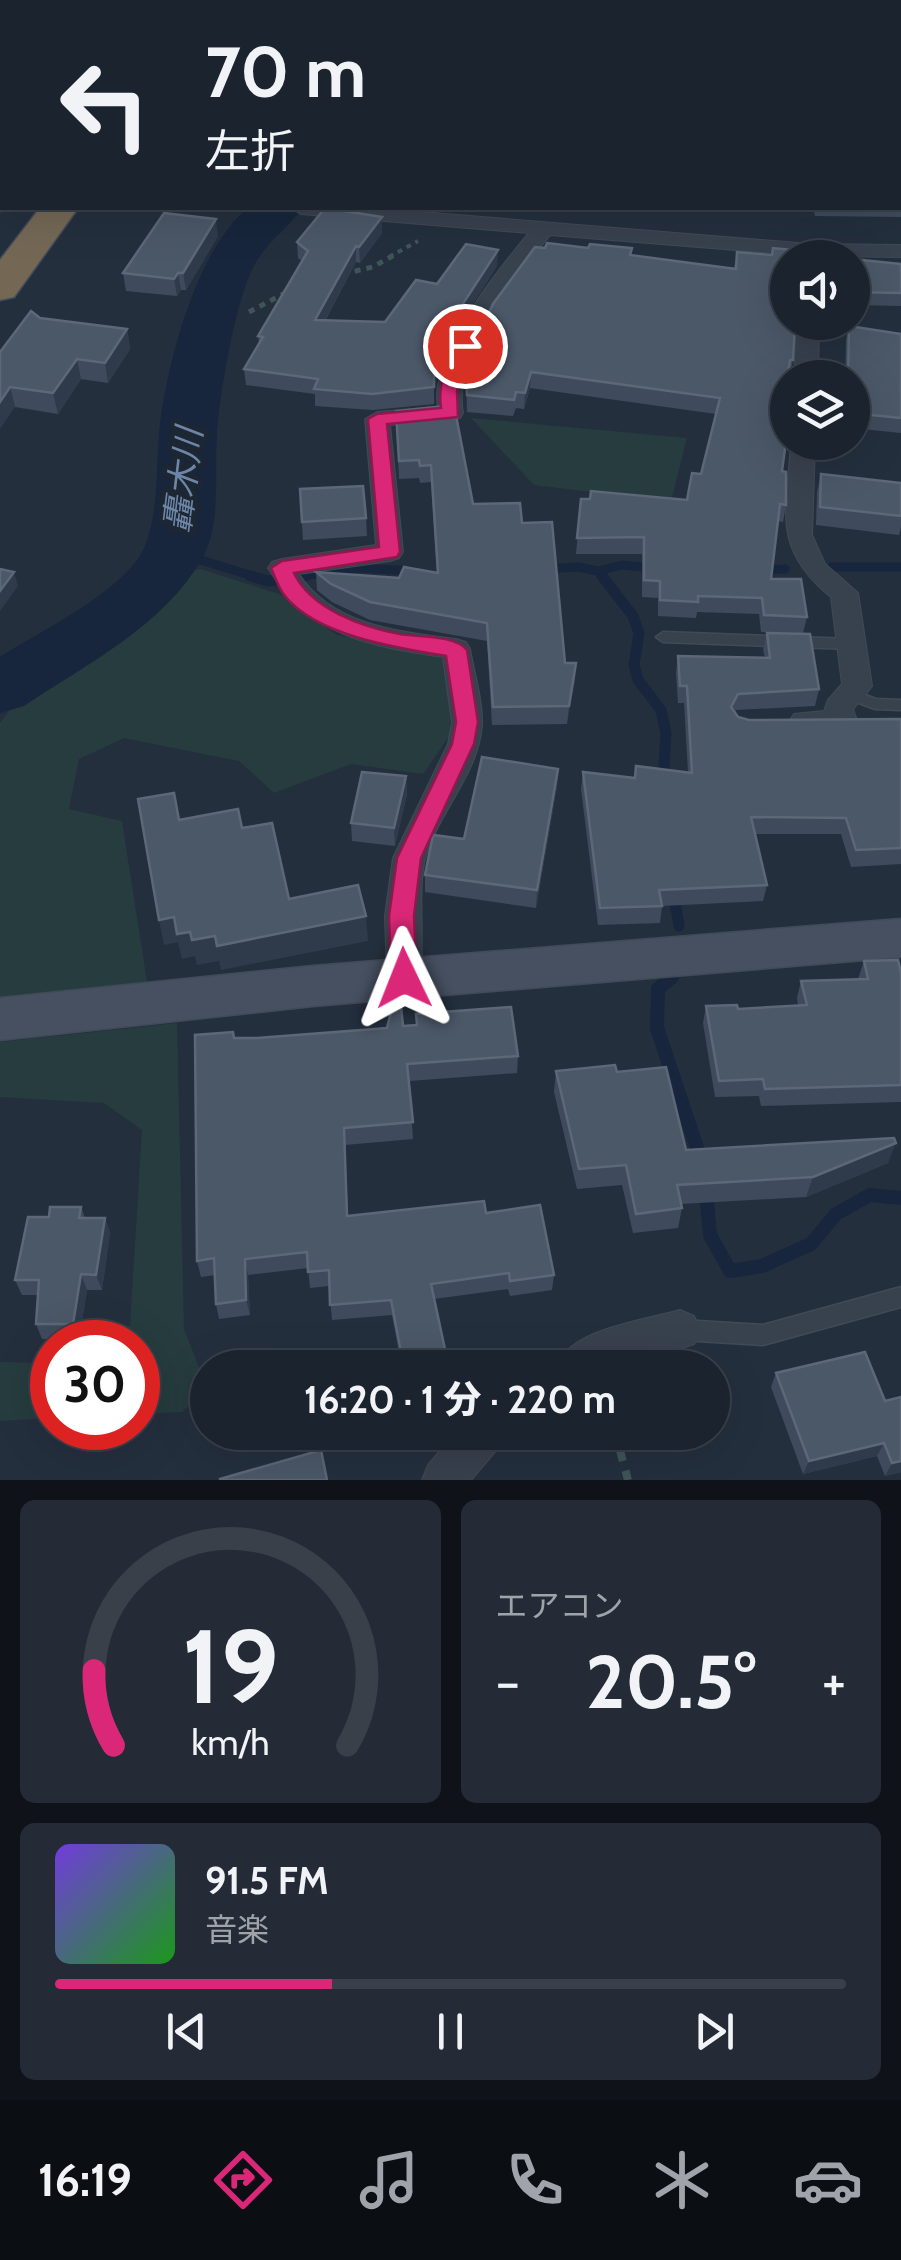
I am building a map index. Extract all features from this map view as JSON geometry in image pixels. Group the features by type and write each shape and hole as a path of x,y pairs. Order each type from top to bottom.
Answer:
{"highway":[{"path":"4,278 57,210"}],"street":[{"path":"335,210 770,250"},
{"path":"404,978 402,916 409,858 463,744 467,722 456,650 393,640 330,618 287,580 390,552 377,419 452,413 448,391 465,346 520,255 546,228"},
{"path":"870,252 901,251"},
{"path":"784,722 842,721 838,706 857,686 844,593 814,569 799,535 802,460"},
{"path":"0,1018 404,978 901,938"},
{"path":"611,1350 680,1330"},
{"path":"442,1480 468,1450"}],"lane":[{"path":"663,636 851,644"},
{"path":"850,694 875,704 901,706"},
{"path":"680,1330 763,1335 901,1297"}],"path":[{"path":"340,274 374,267 413,246 440,219"},
{"path":"249,312 291,289"},
{"path":"620,1450 628,1480"}],"green space":[{"path":"471,418 687,438 671,502 534,485"},
{"path":"201,569 282,595 337,635 434,651 446,663 451,734 423,774 351,764 274,793 239,761 124,738 79,759 69,809 122,821 147,982 0,997 0,723 19,697 148,611 173,573"},
{"path":"177,1023 184,1329 192,1350 190,1404 182,1412 160,1413 160,1320 130,1320 142,1130 104,1103 0,1097 0,1042"},
{"path":"0,1362 30,1363 30,1419 0,1421"}],"building":[{"path":"323,210 382,217 356,246 315,320 385,322 416,280 437,284 466,244 498,250 451,322 434,369 434,387 372,394 314,389 318,379 244,369 263,337 258,336 308,251 297,242"},
{"path":"164,213 216,219 183,273 174,279 123,273"},
{"path":"547,243 632,248 630,255 736,269 737,252 770,255 770,340 794,340 793,360 770,360 770,460 783,460 782,471 786,472 786,505 780,504 771,579 801,579 807,617 764,615 762,598 698,596 698,602 660,600 660,581 644,580 644,537 577,538 581,499 590,499 591,491 687,500 692,473 701,474 720,398 531,372 525,393 516,392 514,400 467,395 471,352 493,304 535,247 545,248"},
{"path":"870,261 901,264 901,293 870,292"},
{"path":"31,311 40,318 127,329 105,363 77,359 53,393 10,387 0,402 0,352"},
{"path":"870,329 901,334 901,418 870,415 870,360 848,360 849,340 870,340"},
{"path":"454,405 473,504 520,503 522,523 552,522 565,663 576,663 569,706 493,707 487,623 370,602 331,584 316,572 399,578 404,567 438,573 431,465 420,466 419,460 399,461 396,411"},
{"path":"821,474 901,483 901,516 820,507"},
{"path":"363,486 366,518 302,522 300,489"},
{"path":"0,569 14,572 0,591"},
{"path":"767,633 810,634 819,689 738,694 731,707 738,717 749,720 901,719 901,848 856,850 846,818 751,817 767,885 659,890 662,906 600,908 583,772 635,778 636,766 692,773 687,686 680,686 678,656 770,658"},
{"path":"482,757 558,769 537,890 425,875 433,835 464,839"},
{"path":"362,772 406,776 394,828 351,823"},
{"path":"174,793 179,820 238,809 242,828 272,823 289,899 358,885 366,916 217,946 215,936 192,940 190,932 177,934 174,917 159,920 138,799"},
{"path":"898,960 901,1085 765,1089 763,1079 719,1081 706,1006 737,1005 738,1009 807,1005 801,981 868,979 864,961"},
{"path":"395,995 400,996 403,1026 417,1025 416,1014 511,1007 518,1056 407,1064 413,1122 344,1128 347,1216 484,1201 486,1213 540,1205 554,1275 510,1281 509,1273 431,1284 445,1350 401,1350 391,1300 330,1305 329,1270 308,1272 307,1252 245,1259 246,1300 216,1304 214,1258 197,1261 195,1035 233,1032 234,1038 257,1038 387,1028"},
{"path":"615,1065 617,1072 666,1067 686,1150 894,1138 896,1143 813,1177 677,1185 682,1208 636,1214 626,1165 579,1169 556,1071"},
{"path":"50,1207 81,1207 79,1218 105,1218 96,1275 81,1274 74,1320 36,1320 39,1280 15,1280 28,1217 49,1217"},
{"path":"865,1352 885,1401 901,1397 901,1461 892,1463 884,1443 809,1461 776,1373"},
{"path":"321,1450 327,1480 220,1480"}],"waterway":[{"name":"轟木川","path":"0,689 139,598 175,552 186,493 189,422 212,317 227,267 256,226 276,210"},
{"path":"175,552 259,578"},
{"path":"598,571 621,565 655,568"},
{"path":"541,569 578,567 598,571"},
{"path":"832,567 901,567"},
{"path":"288,578 358,568 413,571"},
{"path":"759,570 785,569"},
{"path":"598,571 604,578"},
{"path":"251,576 268,581 305,576"},
{"path":"602,576 633,616 639,633 634,665 638,680 661,710 666,733 663,783"},
{"path":"673,890 679,926"},
{"path":"669,979 673,976"},
{"path":"672,977 658,989 657,1028 702,1163"},
{"path":"706,1191 710,1235 730,1271 762,1266 811,1244 836,1214 870,1195 901,1198"}],"route":[{"path":"404,978 402,916 409,858 463,744 467,722 456,650 393,640 330,618 293,593 282,568 390,552 377,419 452,413 448,391 465,346"}]}
